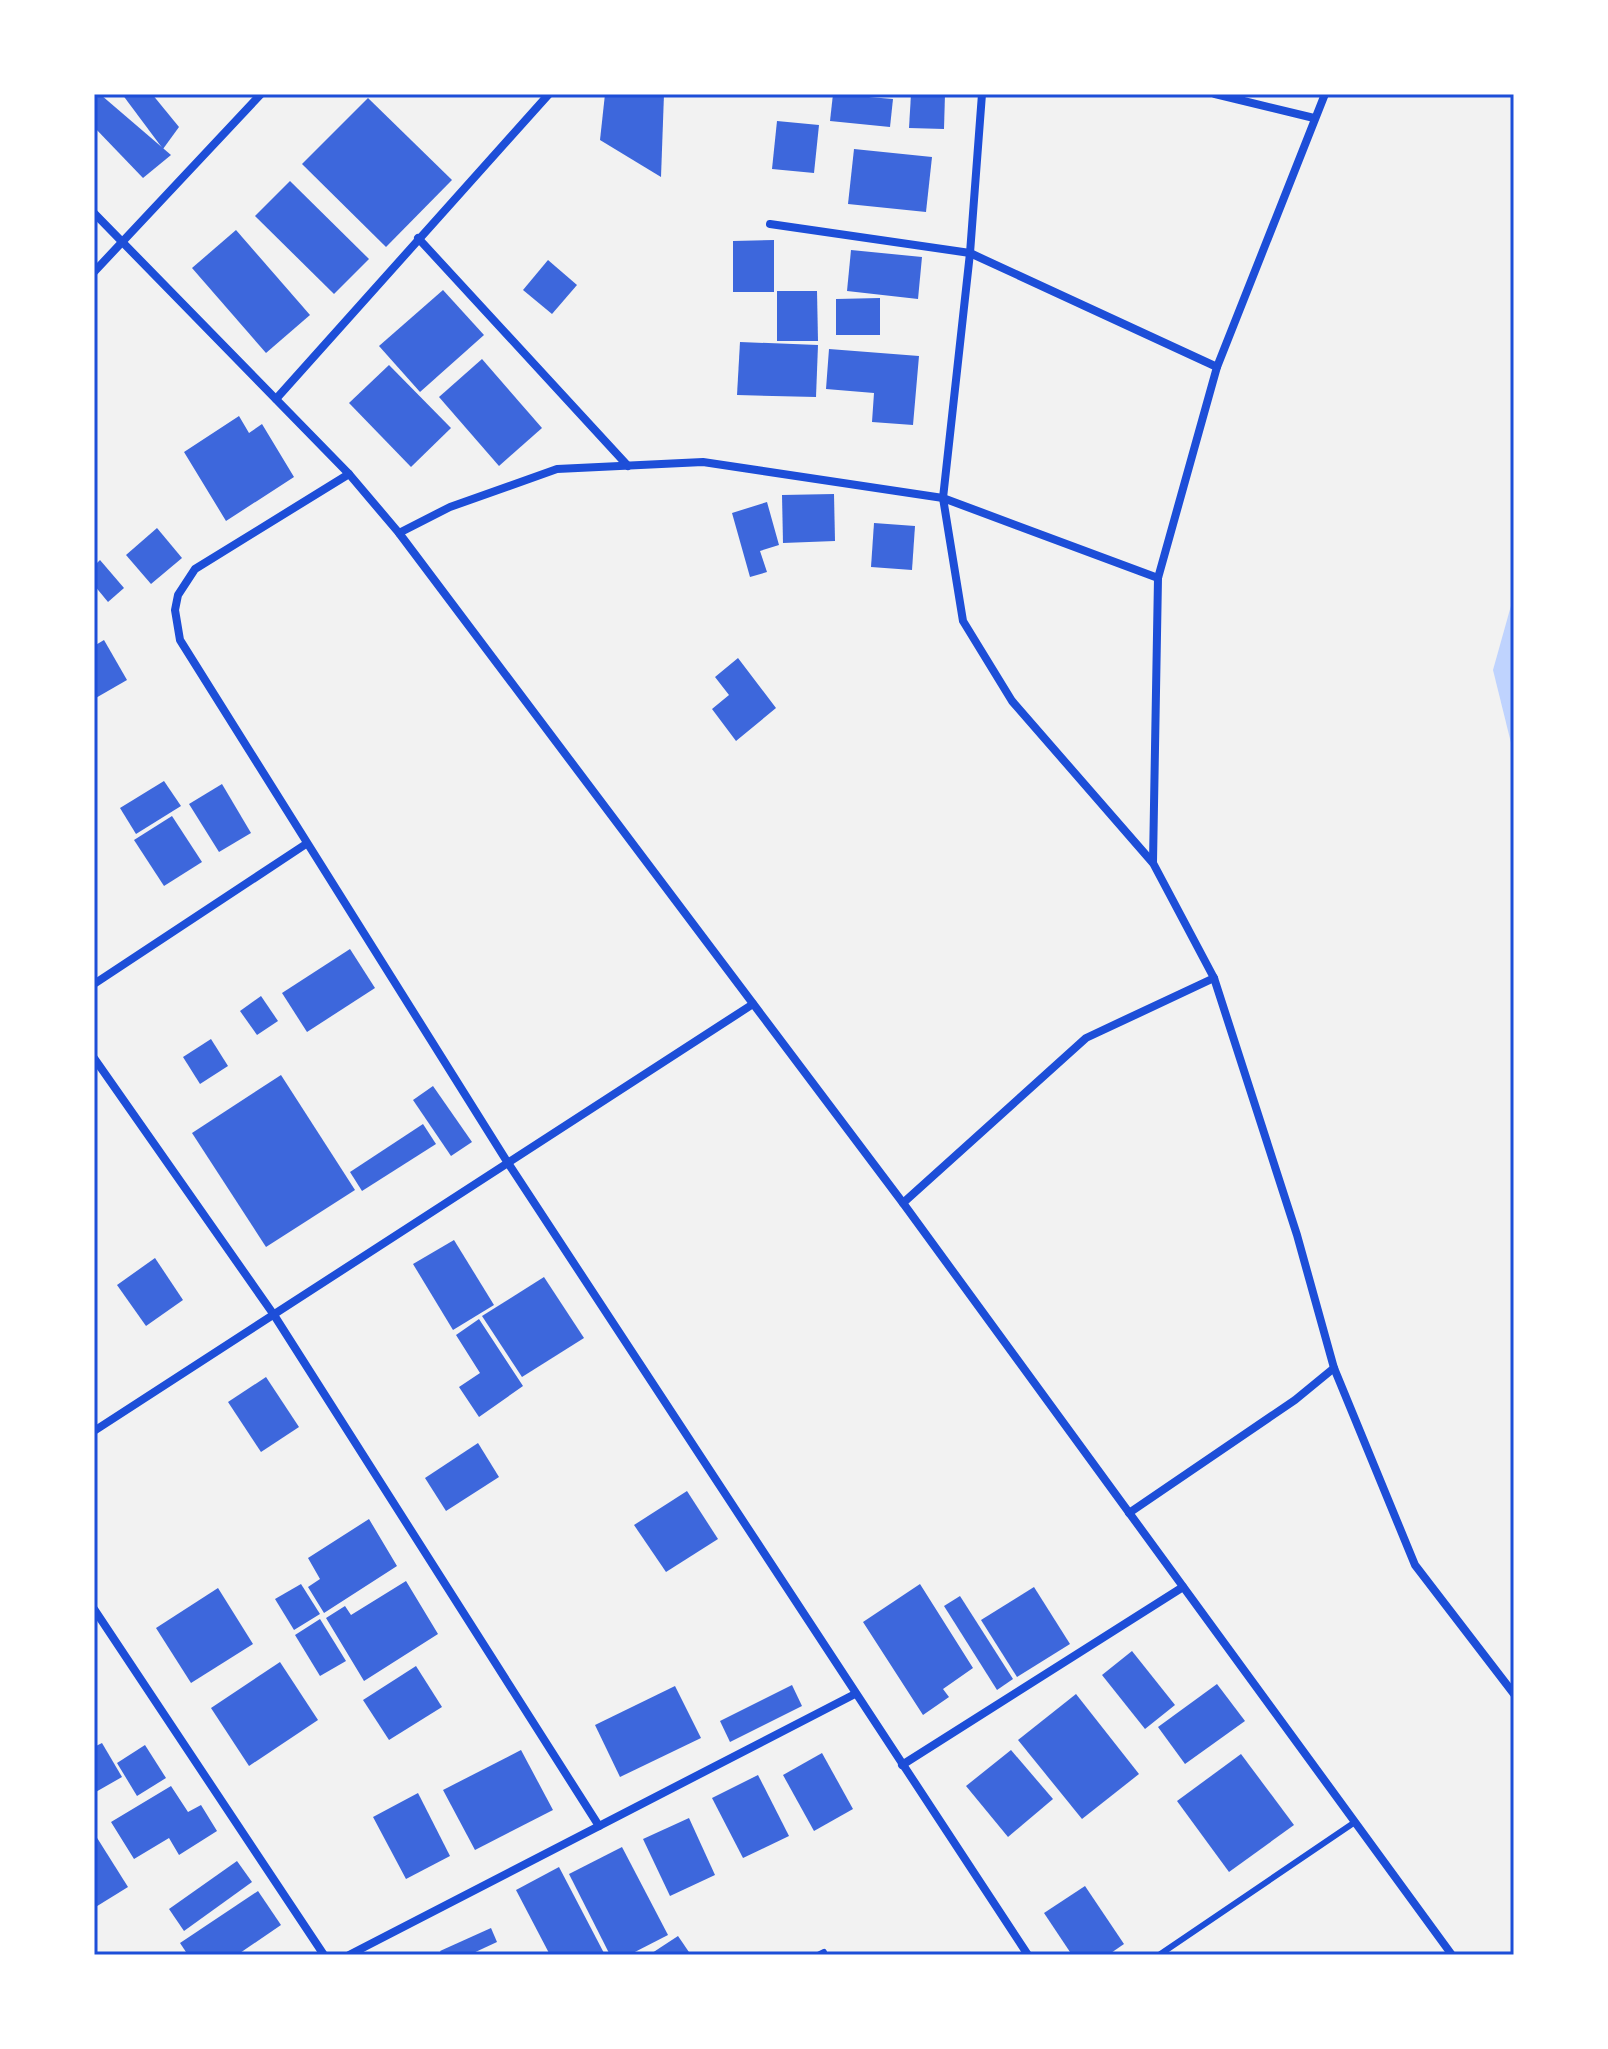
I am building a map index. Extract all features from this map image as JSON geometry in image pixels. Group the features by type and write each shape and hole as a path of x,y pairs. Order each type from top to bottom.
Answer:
{"street":[{"path":"94,272 261,94"},
{"path":"276,399 549,94"},
{"path":"982,94 970,253 943,498 963,621 1012,701 1153,863 1214,978 1297,1235 1334,1368 1415,1565 1514,1694"},
{"path":"1215,94 1314,118"},
{"path":"1153,863 1158,578 1217,367 1325,94"},
{"path":"94,213 349,474 399,533 903,1203 1452,1955"},
{"path":"770,224 970,253 1217,367"},
{"path":"418,238 628,466"},
{"path":"399,533 450,507 557,469 703,462 943,498 1158,578"},
{"path":"349,474 195,569 178,595 175,610 180,640 508,1163 1028,1955"},
{"path":"94,984 306,844"},
{"path":"903,1203 1086,1038 1214,978"},
{"path":"94,1431 753,1004"},
{"path":"94,1058 274,1315 599,1826"},
{"path":"1129,1513 1295,1400 1334,1368"},
{"path":"902,1765 1183,1587"},
{"path":"94,1609 324,1955"},
{"path":"349,1955 855,1694"}],"lane":[{"path":"1159,1955 1355,1822"}],"water":[{"path":"1514,595 1514,755 1493,670"}],"building":[{"path":"122,94 152,94 179,127 163,149"},
{"path":"605,94 664,94 661,177 600,140"},
{"path":"833,94 893,99 890,127 830,121"},
{"path":"911,94 945,94 944,129 909,128"},
{"path":"101,95 171,155 143,178 94,127 94,99"},
{"path":"368,98 452,180 386,247 302,164"},
{"path":"777,121 819,125 814,173 772,169"},
{"path":"854,149 932,157 926,212 848,204"},
{"path":"290,181 369,259 334,294 255,216"},
{"path":"236,230 310,315 266,353 192,268"},
{"path":"774,240 774,292 733,292 733,241"},
{"path":"851,250 922,257 918,299 847,291"},
{"path":"548,260 577,285 552,314 523,290"},
{"path":"443,290 484,335 420,392 379,346"},
{"path":"777,291 817,291 818,341 777,341"},
{"path":"880,298 880,335 836,335 836,299"},
{"path":"740,342 818,345 816,397 737,395"},
{"path":"829,349 919,356 913,425 872,422 874,393 826,389"},
{"path":"482,359 542,428 499,466 439,397"},
{"path":"389,365 451,428 411,467 349,403"},
{"path":"239,416 249,433 262,424 294,477 226,521 184,452"},
{"path":"834,494 835,541 783,543 782,495"},
{"path":"767,502 779,545 760,551 767,572 750,577 732,513"},
{"path":"874,523 915,526 912,570 871,567"},
{"path":"157,528 182,558 151,584 126,555"},
{"path":"100,560 124,588 108,602 94,585 94,566"},
{"path":"104,640 127,680 94,699 94,646"},
{"path":"738,658 776,708 736,741 712,709 729,695 715,677"},
{"path":"164,781 181,806 136,834 120,808"},
{"path":"222,784 251,833 219,852 189,804"},
{"path":"172,816 202,862 164,886 134,840"},
{"path":"350,949 375,988 307,1032 282,993"},
{"path":"261,996 278,1021 257,1035 240,1011"},
{"path":"211,1039 228,1066 200,1084 183,1057"},
{"path":"281,1075 355,1190 266,1247 192,1133"},
{"path":"433,1086 472,1142 451,1156 413,1100"},
{"path":"423,1124 436,1144 362,1191 350,1172"},
{"path":"454,1240 494,1305 453,1330 413,1264"},
{"path":"155,1258 183,1300 146,1326 117,1285"},
{"path":"544,1277 584,1338 522,1377 482,1316"},
{"path":"479,1319 523,1386 479,1417 459,1387 480,1373 456,1335"},
{"path":"266,1377 299,1427 261,1452 228,1402"},
{"path":"478,1443 499,1477 446,1511 425,1478"},
{"path":"687,1491 718,1539 666,1572 634,1525"},
{"path":"369,1519 397,1566 324,1613 308,1587 320,1579 308,1558"},
{"path":"406,1581 438,1634 364,1681 326,1618 345,1606 351,1615"},
{"path":"301,1584 320,1614 294,1630 275,1599"},
{"path":"920,1584 973,1668 943,1689 949,1697 923,1715 863,1622"},
{"path":"1034,1587 1070,1644 1017,1677 981,1620"},
{"path":"218,1588 253,1644 191,1683 156,1628"},
{"path":"960,1596 1013,1679 997,1690 944,1606"},
{"path":"320,1619 346,1661 320,1676 295,1635"},
{"path":"1132,1651 1175,1705 1145,1729 1102,1675"},
{"path":"280,1662 318,1720 249,1766 211,1708"},
{"path":"416,1666 442,1707 389,1740 363,1700"},
{"path":"1217,1684 1245,1721 1185,1764 1158,1727"},
{"path":"792,1685 802,1706 730,1742 720,1721"},
{"path":"675,1686 701,1738 620,1777 595,1725"},
{"path":"1076,1694 1139,1774 1082,1819 1018,1740"},
{"path":"102,1743 122,1777 94,1793 94,1747"},
{"path":"145,1745 166,1778 137,1796 117,1763"},
{"path":"521,1750 553,1810 475,1850 443,1790"},
{"path":"1011,1750 1053,1799 1008,1837 966,1786"},
{"path":"822,1753 853,1809 814,1831 783,1775"},
{"path":"1241,1754 1294,1825 1229,1872 1177,1801"},
{"path":"758,1775 789,1836 743,1858 712,1798"},
{"path":"171,1786 188,1812 201,1805 217,1831 179,1855 169,1838 134,1859 111,1822"},
{"path":"418,1793 450,1856 406,1879 373,1817"},
{"path":"689,1818 715,1875 670,1896 643,1839"},
{"path":"94,1833 128,1887 94,1908"},
{"path":"622,1847 668,1935 629,1955 610,1955 569,1874"},
{"path":"237,1861 252,1882 184,1931 169,1909"},
{"path":"559,1867 605,1955 550,1955 516,1890"},
{"path":"1085,1886 1124,1944 1108,1955 1072,1955 1044,1913"},
{"path":"258,1891 281,1925 237,1955 188,1955 180,1943"},
{"path":"491,1928 497,1942 469,1955 442,1955 440,1951"},
{"path":"678,1936 691,1955 649,1955"}]}
